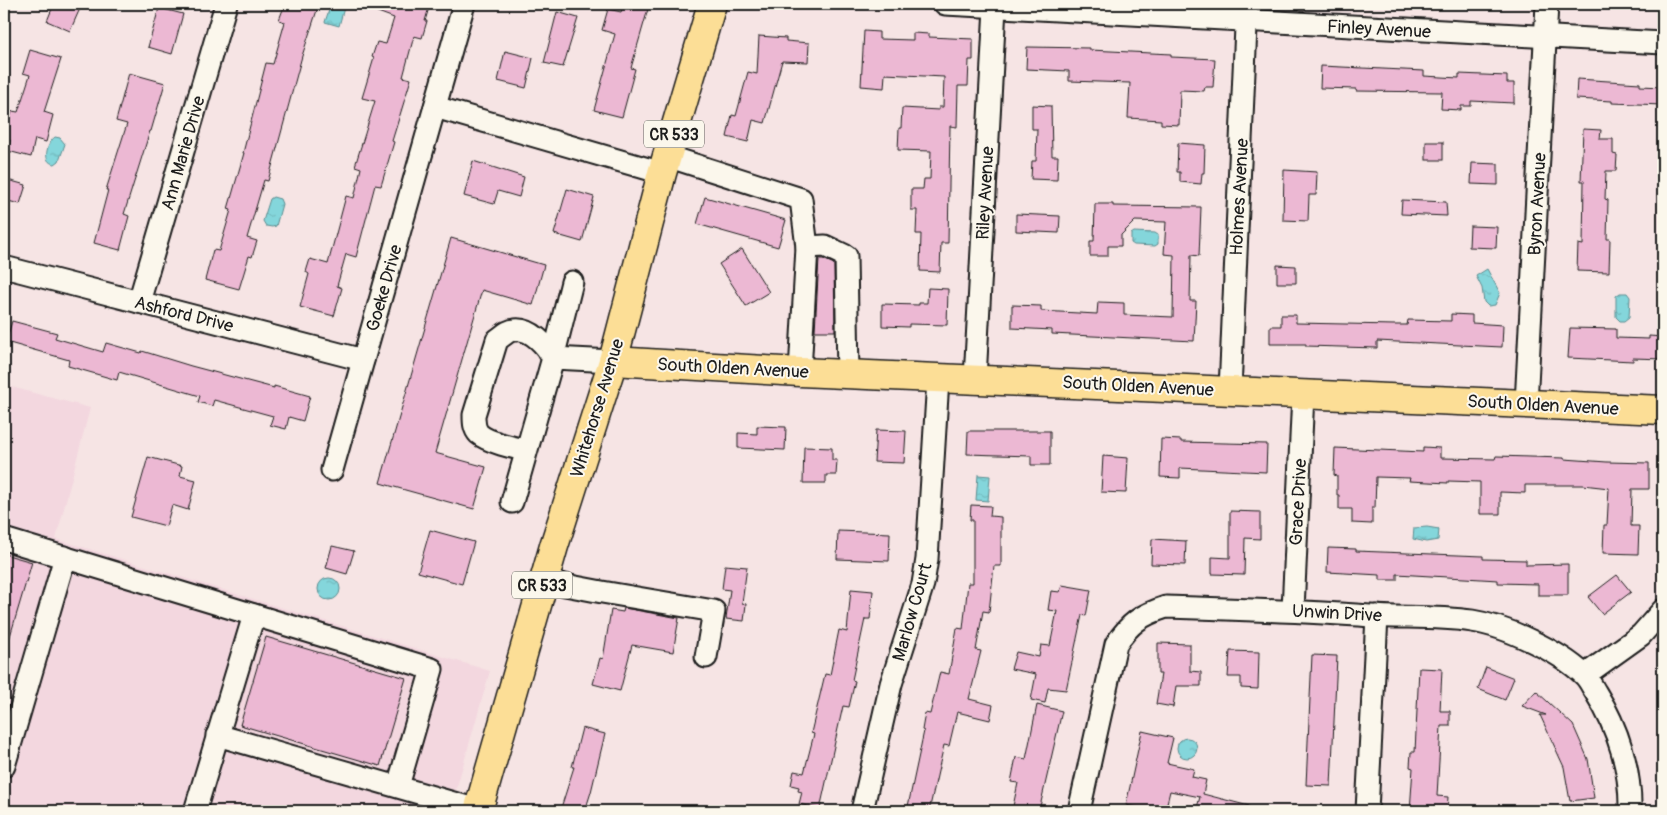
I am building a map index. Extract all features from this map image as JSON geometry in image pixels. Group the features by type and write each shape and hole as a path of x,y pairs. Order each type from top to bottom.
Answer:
{"main road":[{"name":"Whitehorse Avenue","path":"478,810 544,581 613,360 665,165 712,4"},
{"name":"South Olden Avenue","path":"613,360 938,379 975,379 1663,410"}],"street":[{"name":"Ann Marie Drive","path":"139,302 226,4"},
{"name":"Goeke Drive","path":"332,470 464,4"},
{"name":"Finley Avenue","path":"945,4 995,7 1247,12 1546,38 1663,43"},
{"name":"Byron Avenue","path":"1526,404 1548,4"},
{"name":"Riley Avenue","path":"975,379 995,7"},
{"name":"Holmes Avenue","path":"1230,390 1247,12"},
{"path":"436,107 801,199 807,247 800,372"},
{"path":"807,247 825,246 846,256 848,374"},
{"name":"Ashford Drive","path":"4,267 363,360"},
{"path":"512,502 553,358 572,282"},
{"path":"526,450 487,438 479,434 474,426 474,415 497,340 507,332 514,330 525,331 542,344 553,358 613,360"},
{"name":"Marlow Court","path":"862,811 891,684 923,584 928,559 938,379"},
{"name":"Grace Drive","path":"1292,610 1302,394"},
{"path":"4,539 432,669 398,786"},
{"path":"4,766 64,557"},
{"path":"544,581 714,611 706,657"},
{"name":"Unwin Drive","path":"1079,811 1116,644 1125,630 1137,620 1149,613 1166,608 1292,610 1473,621 1500,628 1529,640 1561,658 1585,675 1612,723 1620,746 1629,786 1630,811"},
{"path":"1585,675 1641,635 1663,610"},
{"path":"195,811 254,615"},
{"path":"1367,811 1377,616"},
{"path":"217,735 478,810"}],"shaded area":[{"path":"4,385 90,408 56,539 490,671 450,811 4,811"}],"water":[{"path":"331,4 345,4 339,26 325,22"},
{"path":"55,137 60,138 65,144 59,161 55,164 48,160 47,152"},
{"path":"273,197 280,199 282,204 276,226 272,227 266,226 263,221 270,199"},
{"path":"1134,232 1155,233 1158,235 1158,244 1155,246 1134,245 1131,243 1131,234"},
{"path":"1487,269 1500,293 1495,305 1488,306 1484,302 1482,288 1476,276"},
{"path":"1620,293 1627,293 1630,297 1629,317 1624,321 1620,321 1616,317 1616,296"},
{"path":"978,475 990,476 988,501 976,500"},
{"path":"1427,527 1439,529 1438,540 1426,542 1413,539 1414,528"},
{"path":"329,578 339,585 340,589 333,599 329,600 319,593 318,589 325,579"},
{"path":"1187,738 1194,741 1197,748 1194,755 1187,758 1180,755 1177,748 1180,741"}],"building":[{"path":"54,4 82,4 70,31 47,21"},
{"path":"285,4 319,4 302,56 268,181 264,180 247,238 257,241 252,257 249,256 239,289 205,280 213,250 219,251 231,210 228,209 266,63 273,64 285,22 279,20"},
{"path":"359,4 430,4 422,38 414,36 403,77 411,79 392,141 394,142 381,186 375,185 356,257 346,254 337,286 342,288 334,316 300,307 309,274 306,272 310,259 328,264 346,196 354,198 361,168 355,166 375,101 362,98 377,42 386,44 394,18"},
{"path":"624,4 648,9 631,68 635,69 622,117 594,110 615,34 602,30 608,9 621,12"},
{"path":"159,8 183,14 172,54 148,47"},
{"path":"557,12 578,18 563,67 544,63"},
{"path":"864,31 879,32 879,39 913,40 913,33 929,34 929,37 973,39 973,60 969,60 968,86 958,86 957,127 950,126 948,243 941,243 940,272 920,271 921,234 916,234 917,210 911,210 911,189 923,189 924,179 930,179 931,151 898,150 902,108 939,110 939,107 943,107 944,77 885,74 884,88 861,86"},
{"path":"759,36 786,38 786,41 809,43 808,62 782,61 765,123 753,120 748,142 727,137 732,115 736,116 748,72 757,74"},
{"path":"1027,47 1090,48 1090,50 1171,54 1171,57 1215,59 1213,87 1205,87 1204,91 1180,90 1179,125 1161,124 1161,120 1128,118 1130,83 1069,81 1069,71 1026,69"},
{"path":"30,50 61,59 44,112 53,115 46,142 35,139 31,157 8,151 10,140 4,139 12,111 18,112 30,75 23,73"},
{"path":"505,51 533,58 526,88 498,81"},
{"path":"1321,66 1424,71 1424,76 1459,78 1459,74 1507,76 1507,83 1514,83 1514,103 1471,101 1471,106 1461,106 1461,110 1441,109 1442,92 1356,91 1356,89 1320,88"},
{"path":"129,73 165,83 124,214 129,216 120,250 94,243 108,190 106,190 127,124 116,121"},
{"path":"1577,79 1640,83 1640,86 1663,87 1663,105 1612,103 1612,101 1576,99"},
{"path":"1032,105 1051,106 1052,156 1058,156 1057,180 1031,179 1032,161 1036,161 1037,129 1032,129"},
{"path":"1583,129 1601,130 1600,139 1613,139 1613,154 1617,155 1616,171 1606,171 1605,199 1608,200 1607,239 1610,239 1609,272 1577,271 1578,244 1583,245 1584,181 1581,181"},
{"path":"1426,142 1443,142 1443,160 1426,160"},
{"path":"1178,143 1205,145 1204,173 1202,173 1201,184 1180,182 1180,172 1177,172"},
{"path":"473,161 524,177 519,197 498,191 494,204 464,196"},
{"path":"1472,163 1498,164 1498,185 1471,184"},
{"path":"1284,170 1317,172 1316,195 1309,195 1308,221 1283,220"},
{"path":"4,179 26,185 20,204 4,200"},
{"path":"567,189 594,197 582,242 554,234"},
{"path":"705,197 786,220 778,247 697,224"},
{"path":"1402,200 1446,202 1447,216 1401,214"},
{"path":"1095,204 1201,207 1199,256 1191,255 1190,301 1196,301 1194,341 1052,334 1052,330 1012,328 1012,305 1041,306 1041,311 1097,314 1098,302 1124,303 1124,315 1173,317 1174,255 1164,254 1166,222 1135,221 1121,235 1121,246 1108,246 1108,256 1090,256 1090,241 1094,241"},
{"path":"1016,214 1060,216 1059,233 1016,231"},
{"path":"1470,226 1497,227 1496,248 1469,247"},
{"path":"451,238 544,265 533,305 482,290 435,453 486,467 474,509 380,483"},
{"path":"742,249 769,292 746,306 719,264"},
{"path":"819,259 834,264 835,331 815,331"},
{"path":"1277,265 1296,266 1296,283 1277,283"},
{"path":"928,288 948,289 947,325 909,324 909,327 882,326 882,304 919,305 919,303 927,303"},
{"path":"1451,314 1472,315 1472,323 1503,325 1502,347 1377,341 1377,348 1270,344 1270,326 1281,326 1281,315 1296,315 1296,323 1407,325 1408,320 1451,321"},
{"path":"12,321 57,333 55,338 103,352 106,343 310,396 303,421 289,417 286,429 270,425 273,416 214,400 212,406 198,402 200,396 119,372 117,380 68,366 69,360 6,342"},
{"path":"1570,328 1616,329 1616,338 1649,339 1649,336 1663,337 1663,359 1633,358 1633,361 1568,358"},
{"path":"757,426 786,427 785,450 738,448 738,433 757,434"},
{"path":"876,430 906,431 904,463 874,462"},
{"path":"968,431 1050,431 1050,465 1031,465 1031,456 967,454"},
{"path":"1161,439 1181,440 1181,442 1267,444 1266,472 1180,468 1180,478 1160,477"},
{"path":"804,447 832,448 832,460 837,460 836,475 826,475 826,483 803,483"},
{"path":"1423,447 1440,448 1440,458 1495,459 1496,456 1649,463 1649,489 1632,489 1631,526 1639,526 1638,554 1603,553 1604,525 1607,525 1609,488 1583,485 1525,485 1525,493 1500,492 1500,514 1480,514 1480,482 1448,481 1448,483 1409,481 1410,478 1376,477 1375,508 1372,508 1372,524 1352,523 1352,509 1339,509 1337,476 1334,475 1335,448 1423,452"},
{"path":"1103,456 1128,458 1126,493 1101,492"},
{"path":"148,457 182,466 180,476 196,480 188,510 172,505 166,526 131,517"},
{"path":"971,505 991,506 990,516 1001,517 1001,566 994,566 989,612 983,611 976,650 981,651 969,699 993,705 990,720 957,712 949,746 944,745 929,811 907,811 924,731 922,730 925,713 930,714 940,672 949,674 957,628 963,629 968,583 973,583 973,520 970,520"},
{"path":"1230,511 1260,512 1260,539 1245,538 1244,575 1212,574 1212,557 1230,558"},
{"path":"430,530 474,542 462,584 418,572"},
{"path":"838,531 890,533 889,561 837,559"},
{"path":"1152,539 1186,541 1185,565 1151,564"},
{"path":"332,546 354,551 347,574 326,568"},
{"path":"1328,548 1356,549 1356,551 1483,556 1483,559 1526,560 1526,565 1568,564 1568,595 1538,595 1538,584 1498,583 1498,580 1397,574 1397,580 1380,580 1380,575 1327,572"},
{"path":"4,554 32,562 8,643 4,643"},
{"path":"725,565 747,567 742,603 746,604 744,621 726,619 730,590 722,589"},
{"path":"1617,575 1631,592 1602,614 1588,597"},
{"path":"1062,585 1091,590 1086,616 1082,615 1066,690 1048,688 1045,703 1031,700 1036,674 1011,669 1016,652 1039,657 1041,645 1050,646 1057,611 1048,610 1051,591 1060,592"},
{"path":"851,589 873,591 870,619 865,619 852,680 855,681 849,707 843,706 820,809 799,804 802,792 798,791 799,787 791,785 794,771 804,773 814,734 811,733 825,674 830,675 839,630 847,632"},
{"path":"624,608 679,618 673,652 632,645 620,691 593,684 600,658 603,659 611,610 623,612"},
{"path":"266,637 406,678 380,766 240,725"},
{"path":"1158,643 1190,644 1190,671 1201,672 1201,686 1176,686 1173,707 1156,704 1161,674 1158,674"},
{"path":"1230,651 1259,652 1258,689 1241,688 1241,677 1228,677"},
{"path":"1312,655 1337,656 1331,786 1306,785"},
{"path":"1486,667 1514,678 1505,700 1478,689"},
{"path":"1419,668 1442,669 1440,711 1450,711 1450,726 1441,726 1437,796 1448,797 1447,811 1410,811 1413,768 1410,767 1411,752 1415,752"},
{"path":"1536,691 1573,725 1588,759 1594,798 1570,801 1564,767 1540,715 1546,715 1522,706"},
{"path":"1037,705 1062,711 1039,811 1012,811 1018,783 1011,782 1016,757 1026,759"},
{"path":"582,728 605,734 591,792 585,811 560,811 574,767 572,767"},
{"path":"1142,731 1173,738 1167,763 1194,769 1192,777 1206,780 1203,794 1249,806 1249,811 1196,811 1200,797 1170,791 1165,811 1155,811 1126,805"}]}
